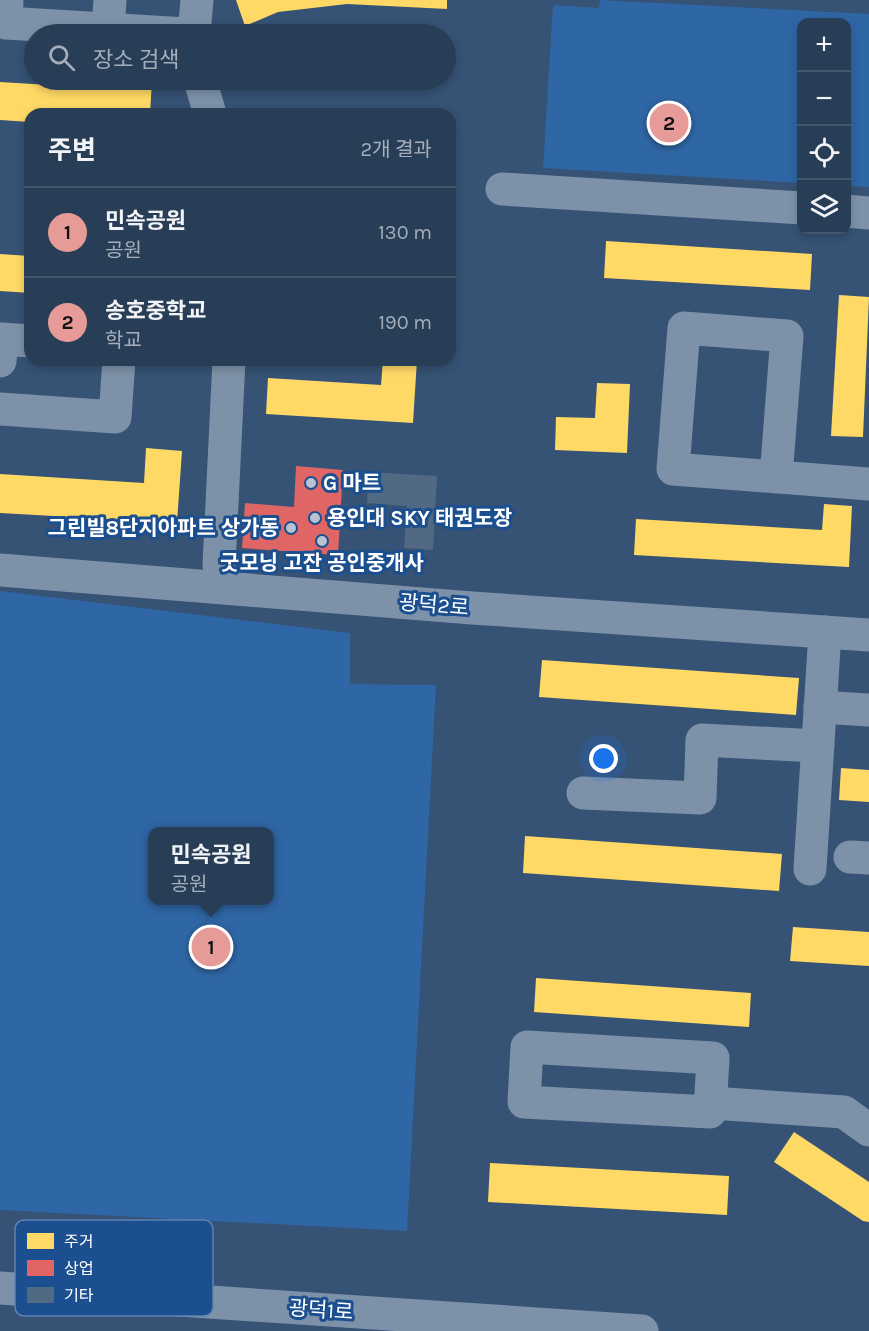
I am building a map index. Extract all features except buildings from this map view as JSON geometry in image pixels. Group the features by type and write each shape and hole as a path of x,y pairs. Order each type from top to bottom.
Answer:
{"street":[{"path":"7,0 6,23 109,15 145,24"},
{"path":"195,24 197,0"},
{"path":"203,90 208,108"},
{"path":"502,189 797,208"},
{"path":"851,211 869,213"},
{"path":"776,477 787,336 684,328 673,469 776,477 869,484"},
{"path":"0,361 2,339 24,341"},
{"path":"0,409 115,417 119,366"},
{"path":"219,565 230,366"},
{"name":"광덕2로","path":"0,570 484,609 869,636"},
{"path":"810,869 825,632"},
{"path":"820,707 869,710"},
{"path":"583,793 700,798 702,740 818,746"},
{"path":"527,1047 713,1058 711,1103 710,1112 524,1102 527,1047"},
{"path":"711,1103 844,1112 869,1130"},
{"name":"광덕1로","path":"0,1288 15,1289"},
{"name":"광덕1로","path":"213,1302 642,1331"}],"shaded area":[{"path":"600,0 869,14 869,187 851,186 851,18 797,18 797,183 543,168 553,5 599,8"},
{"path":"0,591 350,633 350,684 436,685 407,1231 0,1210"}],"place":[{"name":"송호중학교","path":"669,123"},
{"name":"G 마트","path":"311,483"},
{"name":"용인대 SKY 태권도장","path":"315,518"},
{"name":"그린빌8단지아파트 상가동","path":"291,528"},
{"name":"굿모닝 고잔 공인중개사","path":"322,541"},
{"name":"민속공원","path":"211,947"}]}
